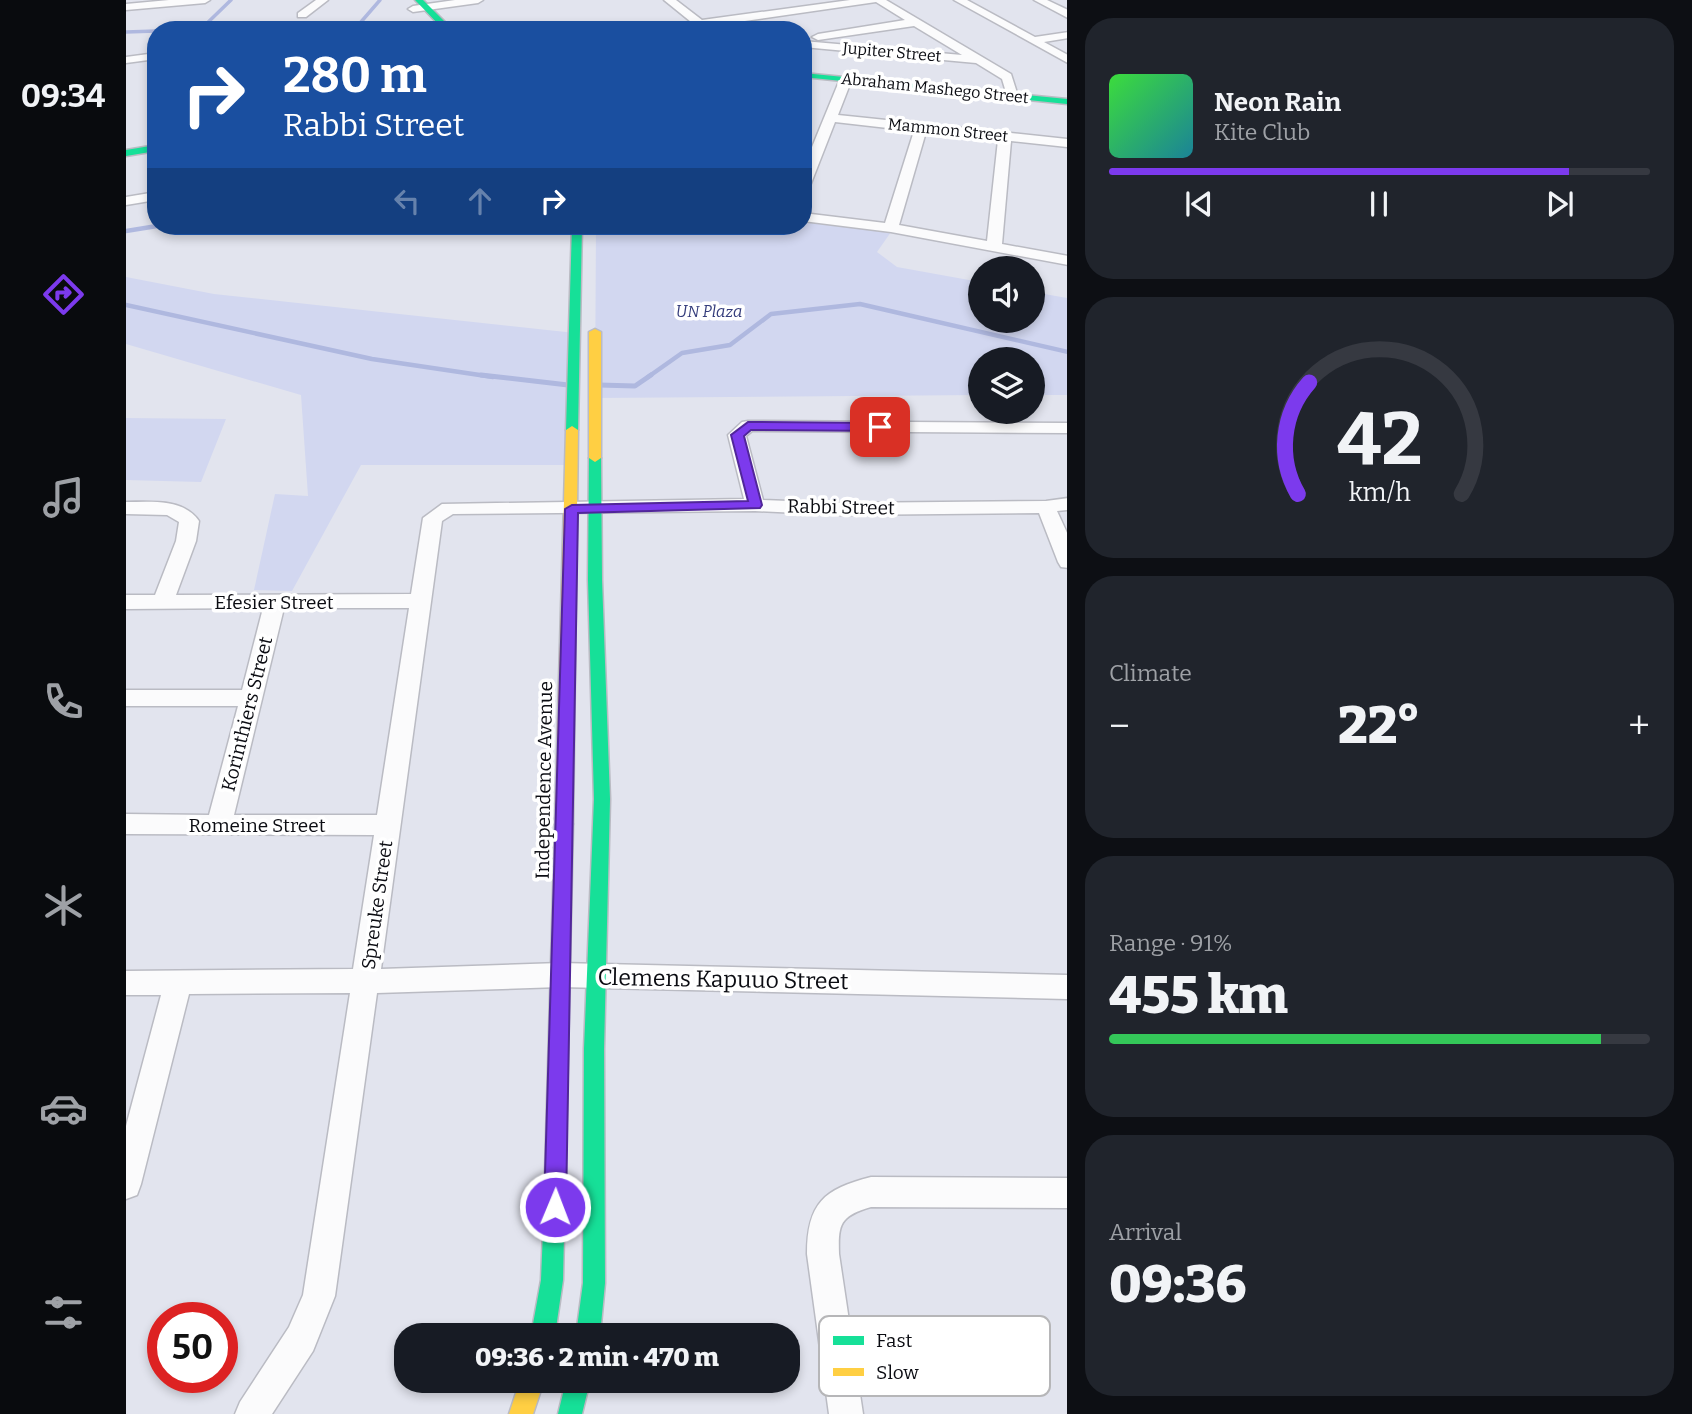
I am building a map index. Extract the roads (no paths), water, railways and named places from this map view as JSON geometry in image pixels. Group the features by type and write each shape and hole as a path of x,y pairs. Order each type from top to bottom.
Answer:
{"main road":[{"path":"417,5 426,21"},
{"path":"417,5 432,21"},
{"path":"417,5 437,21"},
{"name":"Abraham Mashego Street","path":"812,76 1067,102"},
{"path":"126,153 147,150"},
{"name":"Independence Avenue","path":"545,1323 552,1280 577,235"},
{"path":"589,1323 594,1283 594,1049 602,799 597,712 596,320"},
{"path":"521,1414 528,1393"},
{"path":"570,1414 575,1393"}],"street":[{"path":"126,7 205,0"},
{"path":"302,15 323,0"},
{"path":"417,5 478,0"},
{"path":"669,0 676,0"},
{"path":"669,0 696,21"},
{"path":"742,21 873,0"},
{"path":"879,0 1009,78 1012,96"},
{"path":"959,0 1067,60"},
{"path":"1039,0 1067,15"},
{"path":"812,39 916,22"},
{"path":"1032,41 1067,35"},
{"name":"Jupiter Street","path":"812,42 980,60"},
{"path":"126,60 147,58"},
{"path":"812,163 846,79"},
{"name":"Mammon Street","path":"830,118 1067,143"},
{"path":"891,228 921,128"},
{"path":"994,247 1005,136"},
{"path":"126,201 147,198"},
{"path":"812,218 891,228 1067,261"},
{"path":"755,505 737,435 748,426 1067,428"},
{"name":"Rabbi Street","path":"572,509 755,505 840,509 1046,507 1067,504"},
{"path":"1046,507 1067,562"},
{"path":"126,509 175,510 189,521 187,541 163,602"},
{"name":"Spreuke Street","path":"252,1414 301,1339 319,1296 433,518 449,509 572,509"},
{"name":"Efesier Street","path":"126,602 421,601"},
{"name":"Korinthiers Street","path":"219,825 275,603"},
{"path":"126,698 252,698"},
{"name":"Romeine Street","path":"126,824 388,825"},
{"name":"Clemens Kapuuo Street","path":"126,983 367,981 560,975 1067,987"},
{"path":"126,1184 178,982"},
{"path":"831,1316 821,1228 836,1204 845,1198 871,1192 1067,1193"},
{"path":"843,1396 846,1414"}],"waterway":[{"path":"209,21 231,0"},
{"path":"362,21 380,0"},
{"path":"126,32 147,31"},
{"path":"126,231 147,228"},
{"path":"648,377 682,353 730,345 771,314 860,304 1067,352"},
{"path":"126,305 372,359 493,377"},
{"path":"481,375 568,385"},
{"path":"599,385 635,386 651,375"}],"park label":[{"name":"UN Plaza","path":"709,311"}]}
